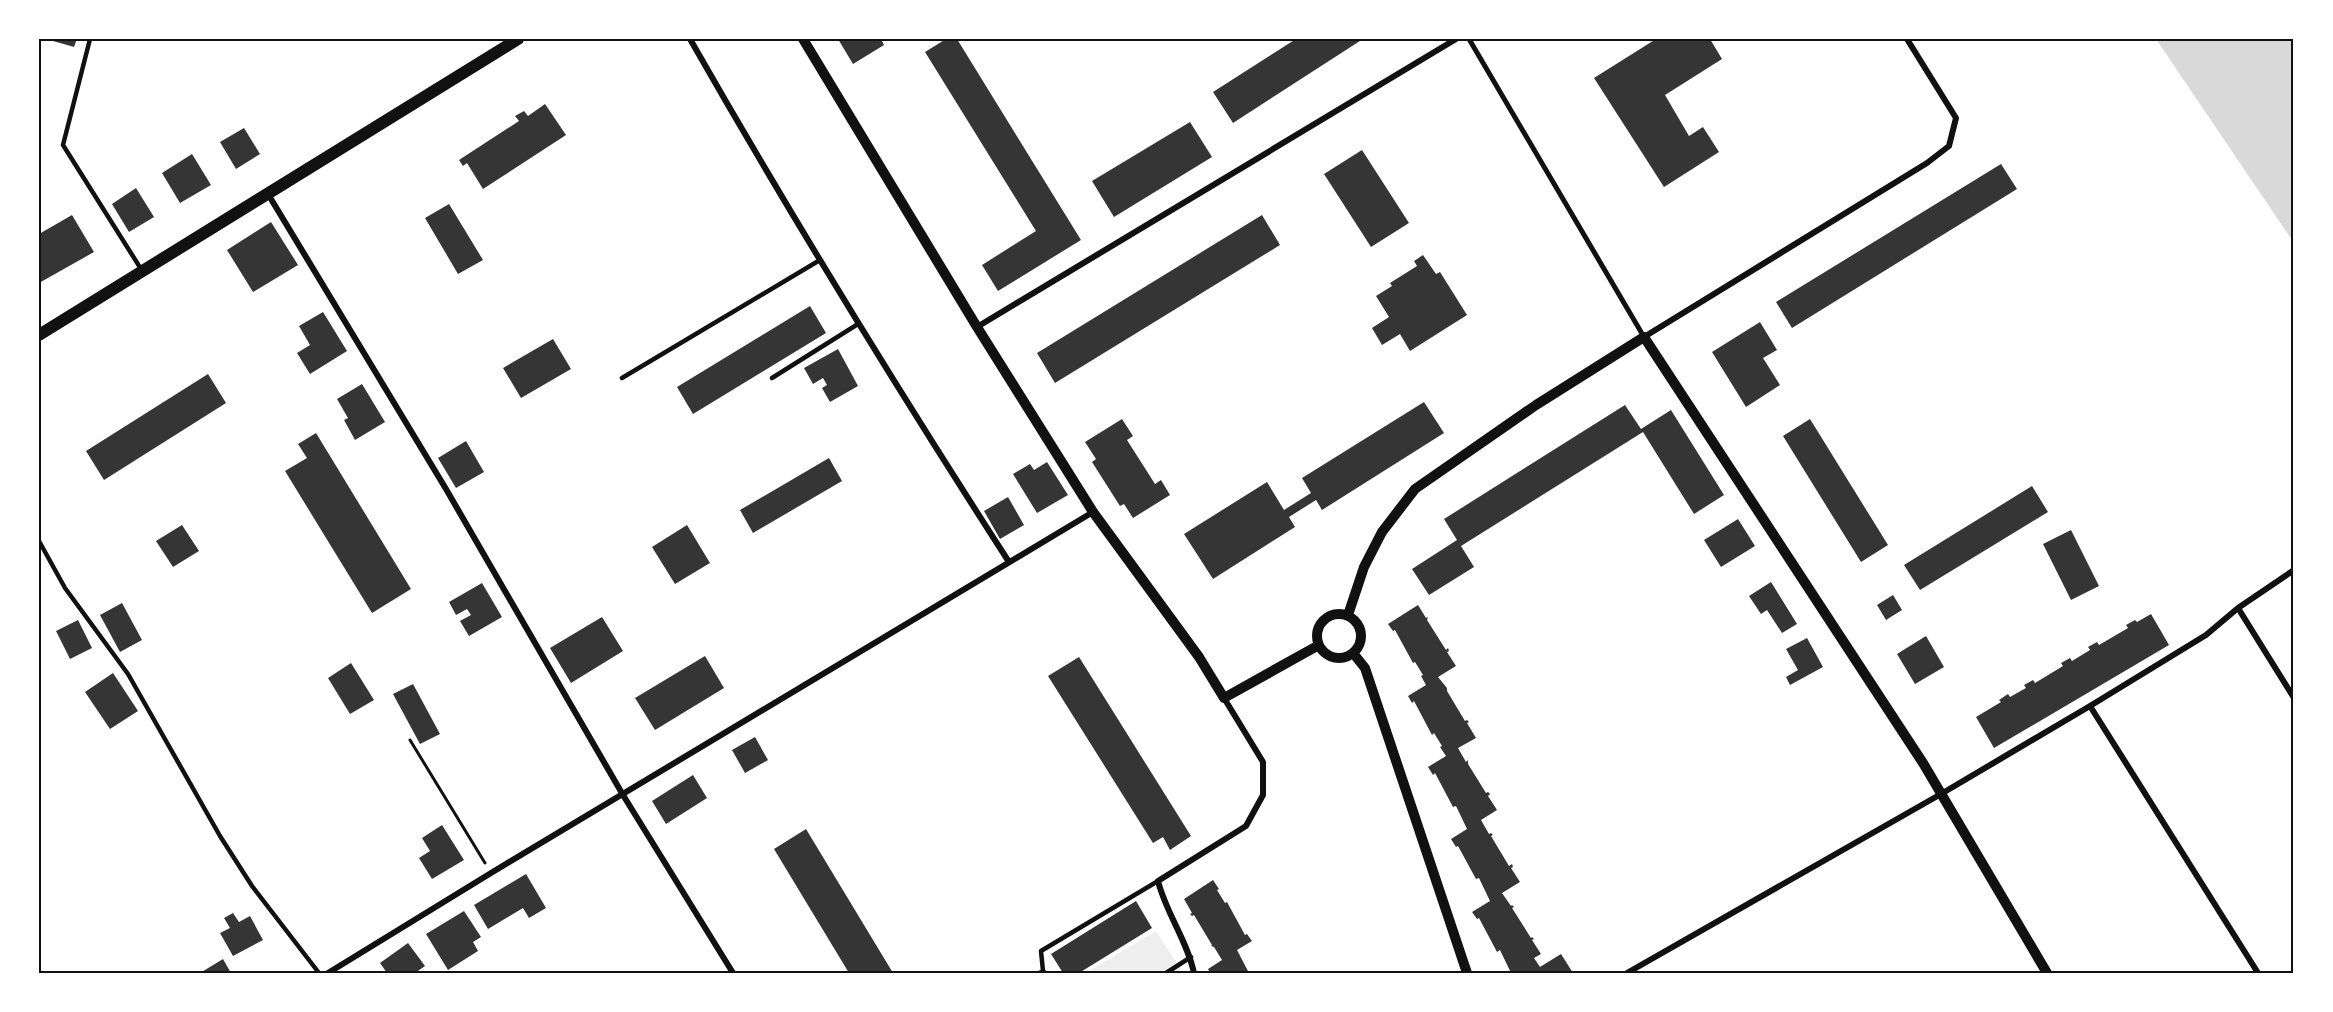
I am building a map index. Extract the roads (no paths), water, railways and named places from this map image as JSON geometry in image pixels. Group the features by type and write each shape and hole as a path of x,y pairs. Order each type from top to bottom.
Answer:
{"main road":[{"path":"39,335 518,39"}],"street":[{"path":"690,39 858,324 1009,562"},
{"path":"802,39 977,327 1093,512 1199,657 1263,762 1263,795 1246,826 1158,881 1162,899 1191,957 1194,973"},
{"path":"977,327 1456,39"},
{"path":"1468,39 1644,337 1923,764 2047,973"},
{"path":"1348,615 1364,567 1382,532 1414,489 1536,405 1927,164 1949,146 1956,118 1907,39"},
{"path":"268,194 446,489 623,795 733,973"},
{"path":"328,973 1093,512"},
{"path":"1627,973 2090,706 2206,635 2238,608 2294,570"},
{"path":"2238,608 2294,698"},
{"path":"1333,614 1348,615 1354,619 1361,633 1361,641 1353,653 1346,657 1332,657 1325,653 1319,645 1317,635 1322,622 1333,614"},
{"path":"1224,698 1319,645"},
{"path":"1353,653 1365,668 1467,973"},
{"path":"2090,706 2258,973"}],"lane":[{"path":"90,39 63,145 142,271"},
{"path":"622,378 820,260"},
{"path":"772,378 858,324"},
{"path":"39,541 65,588 128,674 220,836 252,886 320,973"},
{"path":"1043,972 1041,951 1158,881"},
{"path":"1166,973 1191,957"}]}
